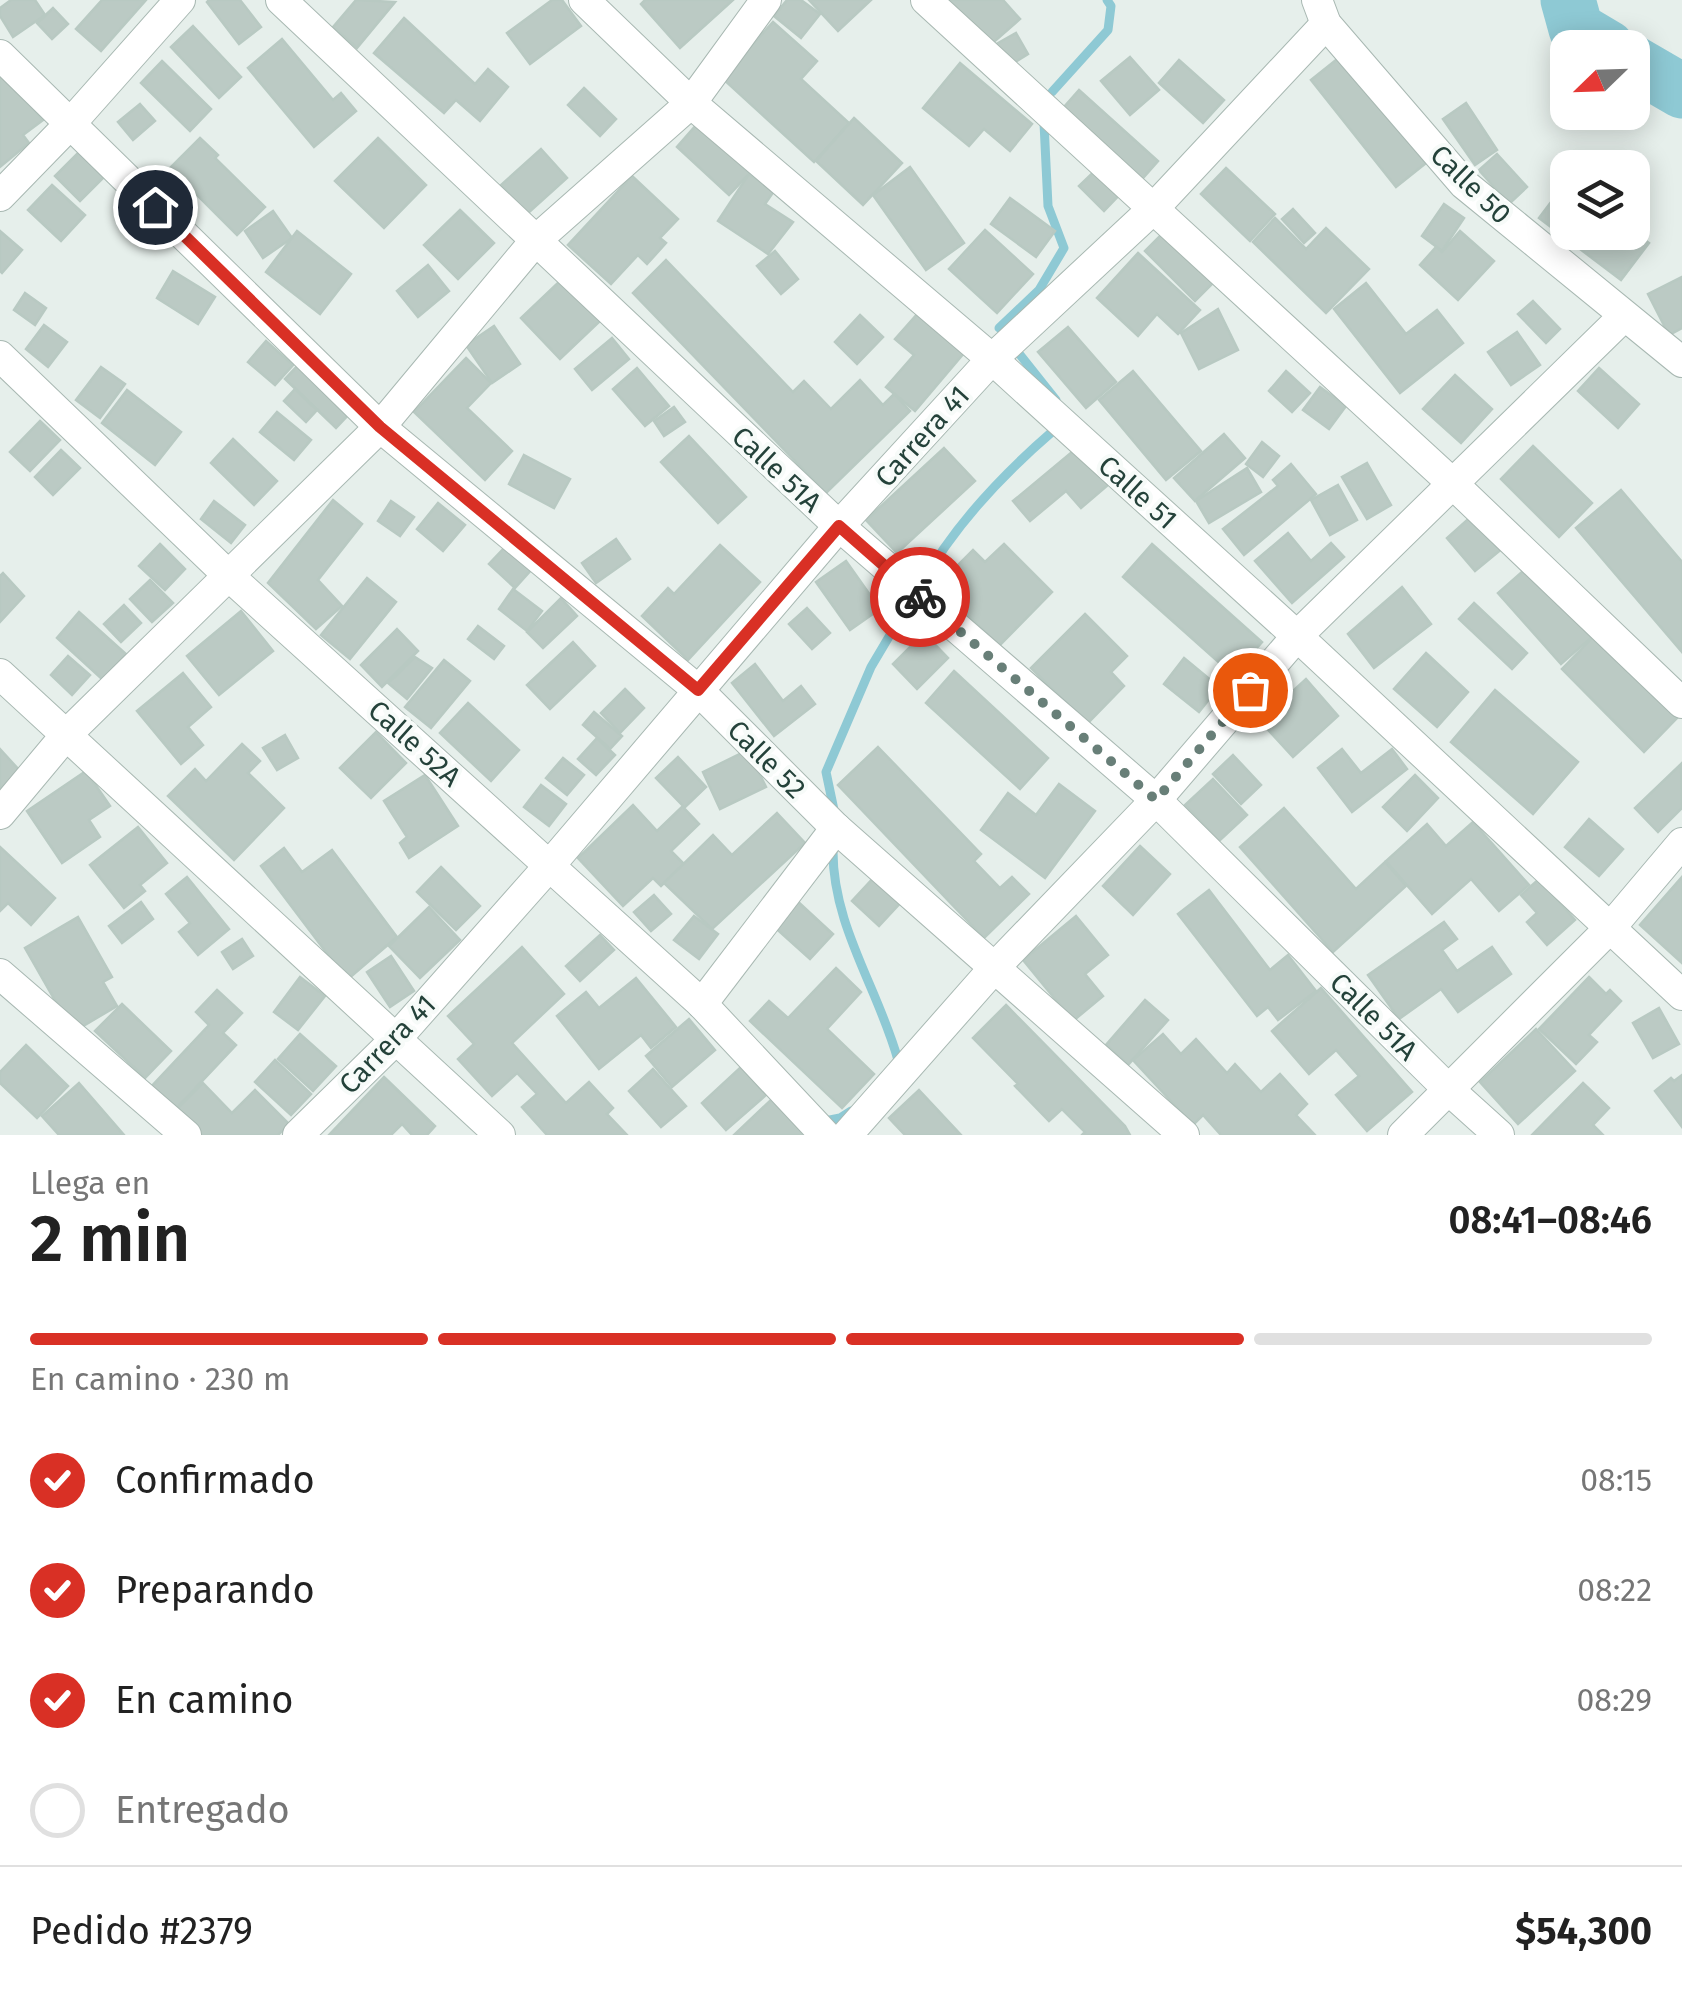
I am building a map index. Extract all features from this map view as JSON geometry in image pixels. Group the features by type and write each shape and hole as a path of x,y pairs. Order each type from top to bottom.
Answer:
{"street":[{"path":"0,196 180,0"},
{"name":"Calle 51A","path":"281,0 839,526 1156,800 1448,1090 1499,1135"},
{"name":"Calle 51","path":"584,0 691,103 992,359 1612,926 1682,995"},
{"path":"0,814 66,735 380,427 536,241 691,103 766,0"},
{"path":"926,0 1451,482 1682,703"},
{"name":"Carrera 41","path":"298,1135 395,1040 839,526 992,359 1154,209 1322,12"},
{"name":"Calle 50","path":"1322,12 1464,184 1624,316 1680,356"},
{"name":"Calle 52","path":"0,55 380,427 698,690 836,828 1184,1135"},
{"path":"847,1135 996,966 1156,800 1297,636 1624,316"},
{"name":"Calle 52A","path":"0,356 230,577 702,1004 825,1135"},
{"path":"0,674 500,1135"},
{"path":"702,1004 836,828"},
{"path":"1403,1135 1612,926 1682,843"},
{"path":"0,974 186,1135"}],"building":[{"path":"11,0 35,0 45,15 13,37 0,16 0,8"},
{"path":"102,0 146,0 101,51 76,29"},
{"path":"209,0 240,0 261,27 239,44"},
{"path":"356,0 395,2 357,48 333,27"},
{"path":"552,0 562,0 581,26 530,64 507,33"},
{"path":"645,0 733,0 680,48 641,4"},
{"path":"787,0 801,0 820,14 801,38 774,16"},
{"path":"809,0 871,0 838,31"},
{"path":"946,0 1003,0 1020,19 988,47"},
{"path":"53,8 68,24 52,39 37,23"},
{"path":"404,18 475,84 488,69 508,87 480,121 456,100 444,113 374,53"},
{"path":"773,22 817,61 801,79 849,123 814,162 722,78"},
{"path":"193,26 241,77 219,98 171,47"},
{"path":"1016,33 1028,54 1006,68 993,46"},
{"path":"282,39 333,100 341,93 356,111 314,147 248,68"},
{"path":"1341,56 1426,163 1396,187 1311,80"},
{"path":"1130,57 1159,90 1130,115 1101,81"},
{"path":"1179,60 1224,100 1203,123 1159,83"},
{"path":"162,61 211,109 190,131 141,83"},
{"path":"960,63 1032,124 1010,151 984,129 969,146 923,108"},
{"path":"5,74 43,120 23,135 29,143 0,167 0,78"},
{"path":"584,88 616,119 600,136 568,105"},
{"path":"1079,90 1158,161 1136,186 1057,115"},
{"path":"1466,103 1497,150 1475,165 1443,119"},
{"path":"140,104 155,121 133,140 118,122"},
{"path":"854,118 902,163 863,205 816,161"},
{"path":"697,124 750,173 729,195 677,147"},
{"path":"200,138 265,207 237,235 170,168"},
{"path":"378,138 426,185 384,228 335,181"},
{"path":"82,149 107,174 80,201 55,176"},
{"path":"541,149 567,178 527,214 501,185"},
{"path":"1497,154 1527,187 1509,204 1479,170"},
{"path":"1102,164 1126,188 1104,211 1079,186"},
{"path":"910,167 964,243 926,270 873,195"},
{"path":"1226,168 1275,214 1250,241 1201,194"},
{"path":"749,174 774,191 765,204 793,222 768,254 718,221"},
{"path":"632,176 678,219 660,238 666,243 647,264 638,255 611,284 568,245"},
{"path":"52,185 85,215 61,241 28,210"},
{"path":"1010,198 1055,231 1036,257 991,224"},
{"path":"1550,203 1550,226 1539,218"},
{"path":"1444,204 1464,218 1442,251 1422,236"},
{"path":"1293,209 1315,233 1304,243 1282,219"},
{"path":"460,210 494,243 458,279 424,245"},
{"path":"273,211 292,238 263,258 245,231"},
{"path":"1275,218 1306,249 1326,228 1369,269 1326,313 1253,242"},
{"path":"1169,227 1219,277 1195,301 1145,251"},
{"path":"985,230 1033,274 997,313 949,269"},
{"path":"0,231 22,250 2,273 0,271"},
{"path":"297,231 351,274 320,314 266,272"},
{"path":"1460,231 1494,261 1458,300 1420,265 1436,247 1442,252"},
{"path":"1581,250 1644,250 1621,280"},
{"path":"775,251 798,279 781,294 757,266"},
{"path":"1138,253 1200,310 1178,334 1157,314 1138,336 1097,298"},
{"path":"666,260 793,392 804,381 831,409 860,380 883,405 894,394 910,411 826,493 633,293"},
{"path":"428,265 449,291 418,317 397,291"},
{"path":"173,271 215,297 198,324 157,298"},
{"path":"1682,277 1682,328 1669,335 1648,294"},
{"path":"561,280 600,321 560,359 521,318"},
{"path":"1366,283 1406,334 1437,310 1463,343 1400,393 1334,309"},
{"path":"25,293 46,308 35,325 14,310"},
{"path":"1533,301 1560,329 1546,343 1518,314"},
{"path":"1218,309 1238,350 1199,369 1181,333"},
{"path":"919,312 965,352 915,411 886,387 914,355 895,339"},
{"path":"860,315 883,337 857,364 835,342"},
{"path":"44,325 67,342 48,367 26,349"},
{"path":"494,326 520,364 492,383 466,345"},
{"path":"1068,327 1116,382 1086,408 1038,352"},
{"path":"1517,332 1540,365 1511,385 1488,352"},
{"path":"612,338 629,359 592,390 575,369"},
{"path":"266,341 293,365 275,385 248,362"},
{"path":"466,358 491,383 467,408 512,451 485,480 414,412"},
{"path":"300,363 351,412 336,428 285,379"},
{"path":"101,367 125,384 100,418 76,400"},
{"path":"637,368 669,406 645,426 613,389"},
{"path":"1599,368 1639,404 1618,428 1578,391"},
{"path":"1133,371 1201,451 1166,480 1099,400"},
{"path":"1286,371 1310,393 1292,412 1269,391"},
{"path":"1455,375 1492,409 1461,443 1423,409"},
{"path":"1320,387 1346,406 1329,429 1303,410"},
{"path":"295,389 317,410 306,422 284,401"},
{"path":"127,390 181,432 155,465 102,423"},
{"path":"674,407 685,422 664,436 654,421"},
{"path":"277,412 311,440 294,460 260,432"},
{"path":"40,421 60,440 30,471 10,452"},
{"path":"1224,434 1245,458 1195,501 1174,478"},
{"path":"689,436 746,497 718,523 661,462"},
{"path":"233,439 277,481 254,505 211,463"},
{"path":"1262,442 1279,456 1263,477 1246,464"},
{"path":"1533,446 1592,503 1559,537 1501,479"},
{"path":"1078,447 1109,484 1081,508 1066,491 1030,521 1013,501"},
{"path":"944,448 975,481 897,553 866,520"},
{"path":"61,450 80,468 53,495 35,477"},
{"path":"524,455 570,479 554,508 509,484"},
{"path":"1367,463 1391,505 1367,519 1342,477"},
{"path":"1291,464 1316,494 1244,555 1223,529 1278,486 1273,480"},
{"path":"1247,468 1261,492 1209,523 1196,501"},
{"path":"1338,485 1357,520 1330,535 1311,500"},
{"path":"1621,490 1682,562 1682,652 1576,528"},
{"path":"333,500 362,524 318,580 342,606 316,629 268,583"},
{"path":"214,501 245,525 231,543 201,519"},
{"path":"391,501 414,517 400,536 378,521"},
{"path":"438,503 465,525 443,551 417,529"},
{"path":"1475,513 1504,547 1475,571 1447,538"},
{"path":"1288,533 1311,561 1331,543 1344,557 1292,603 1255,561"},
{"path":"616,539 630,559 596,583 582,563"},
{"path":"160,544 185,569 165,590 139,566"},
{"path":"1004,544 1052,592 999,646 938,585 973,550 985,562"},
{"path":"1152,544 1262,642 1233,675 1123,577"},
{"path":"507,545 532,569 515,588 489,564"},
{"path":"720,545 760,582 688,660 642,616 668,588 674,594"},
{"path":"846,561 880,609 850,630 816,582"},
{"path":"1530,565 1593,636 1561,664 1498,593"},
{"path":"3,573 24,596 0,622 0,576"},
{"path":"367,578 396,602 350,659 321,635"},
{"path":"150,580 173,603 152,622 130,599"},
{"path":"1402,587 1431,624 1374,668 1348,634"},
{"path":"513,589 542,611 527,631 499,609"},
{"path":"561,598 577,616 543,648 527,632"},
{"path":"1474,603 1527,653 1512,669 1459,619"},
{"path":"124,605 141,623 121,642 104,624"},
{"path":"807,608 830,633 812,649 789,624"},
{"path":"241,611 273,651 219,695 187,656"},
{"path":"79,612 126,654 103,680 57,638"},
{"path":"1085,614 1127,656 1111,672 1124,686 1087,724 1031,668"},
{"path":"478,626 504,646 494,659 468,639"},
{"path":"397,629 418,651 382,687 361,665"},
{"path":"924,633 948,658 917,689 893,664"},
{"path":"1596,634 1678,717 1644,752 1562,669"},
{"path":"573,642 595,666 550,709 527,685"},
{"path":"1426,653 1468,692 1437,727 1394,689"},
{"path":"68,656 90,675 72,695 51,675"},
{"path":"415,657 432,668 407,699 388,683"},
{"path":"1184,658 1219,687 1199,712 1164,684"},
{"path":"444,660 470,681 431,728 405,707"},
{"path":"755,664 783,701 801,686 815,704 774,736 732,683"},
{"path":"954,671 1048,758 1020,789 926,703"},
{"path":"183,673 211,707 188,727 203,745 181,764 137,711"},
{"path":"1306,679 1338,716 1293,757 1260,721"},
{"path":"625,689 644,708 620,733 601,713"},
{"path":"1495,690 1578,762 1533,814 1451,742"},
{"path":"468,703 519,750 491,781 440,733"},
{"path":"594,712 622,736 610,749 583,725"},
{"path":"376,732 406,763 371,798 340,768"},
{"path":"285,735 298,758 277,770 263,748"},
{"path":"597,738 615,755 596,775 578,759"},
{"path":"242,744 260,761 248,773 284,808 234,860 168,796 195,769 206,781"},
{"path":"878,747 981,854 974,861 1000,888 1012,877 1029,894 984,938 838,785"},
{"path":"0,749 20,771 0,789"},
{"path":"1342,749 1361,773 1392,749 1407,769 1352,812 1318,768"},
{"path":"748,750 766,787 720,809 703,772"},
{"path":"1233,755 1261,785 1241,804 1213,774"},
{"path":"678,757 706,787 684,808 699,824 671,851 684,864 661,886 653,878 623,906 578,858 633,805 657,831 683,806 656,778"},
{"path":"563,758 584,775 567,795 546,778"},
{"path":"1681,764 1682,808 1658,832 1635,808"},
{"path":"86,771 110,806 89,820 100,837 62,863 27,811"},
{"path":"425,775 458,826 409,858 400,843 407,837 384,801"},
{"path":"1415,775 1438,798 1407,831 1383,807"},
{"path":"1213,779 1247,815 1219,841 1185,805"},
{"path":"1059,784 1095,811 1045,878 981,830 1008,793 1036,815"},
{"path":"541,785 566,804 549,826 524,807"},
{"path":"1284,808 1356,889 1385,862 1406,886 1333,952 1240,847"},
{"path":"777,813 805,843 712,929 664,883 713,835 732,855"},
{"path":"1589,819 1623,849 1599,876 1565,847"},
{"path":"1473,822 1529,885 1499,911 1471,879 1432,914 1386,861 1427,824 1446,846"},
{"path":"138,827 167,863 140,885 145,891 124,908 90,865"},
{"path":"1140,846 1170,874 1133,915 1103,886"},
{"path":"0,847 55,898 31,925 8,903 0,911"},
{"path":"284,848 302,872 332,850 397,937 347,980 261,866"},
{"path":"441,867 480,906 456,930 417,892"},
{"path":"877,874 904,899 879,926 852,901"},
{"path":"187,877 229,929 198,955 179,932 190,923 166,894"},
{"path":"1682,877 1682,963 1640,925"},
{"path":"1539,879 1575,920 1547,945 1527,922 1537,913 1521,895"},
{"path":"1209,890 1270,970 1288,955 1316,991 1278,1020 1268,1007 1257,1016 1178,914"},
{"path":"654,895 671,914 651,931 634,912"},
{"path":"795,899 833,934 810,959 771,924"},
{"path":"141,902 153,919 122,943 109,926"},
{"path":"429,907 460,940 420,978 389,946"},
{"path":"694,916 718,934 699,959 674,940"},
{"path":"1076,916 1108,955 1085,974 1103,996 1073,1021 1023,960"},
{"path":"78,917 112,977 103,982 117,1006 73,1032 25,948"},
{"path":"1444,922 1457,939 1442,950 1457,971 1492,947 1511,974 1458,1012 1441,989 1399,1019 1368,975"},
{"path":"600,935 614,950 580,981 566,966"},
{"path":"242,939 253,956 233,969 222,952"},
{"path":"522,947 564,994 512,1043 566,1103 589,1082 613,1108 607,1114 627,1135 547,1135 522,1107 537,1094 517,1073 492,1096 458,1059 474,1044 448,1016"},
{"path":"391,956 414,991 390,1007 367,972"},
{"path":"836,968 861,992 827,1029 874,1074 842,1108 750,1021 769,1001 788,1018"},
{"path":"300,977 325,996 298,1030 274,1012"},
{"path":"1589,977 1606,994 1610,990 1621,1001 1589,1035 1597,1042 1576,1064 1539,1029"},
{"path":"636,978 676,1027 651,1048 641,1035 599,1069 557,1016 586,992 599,1008"},
{"path":"1321,988 1412,1092 1367,1131 1336,1095 1359,1076 1336,1050 1309,1074 1272,1031"},
{"path":"217,990 242,1013 223,1033 236,1045 173,1112 149,1089 209,1025 196,1012"},
{"path":"1145,1000 1168,1020 1128,1065 1106,1045"},
{"path":"122,1004 171,1051 145,1078 95,1031"},
{"path":"1006,1005 1130,1135 1082,1135 1085,1132 1062,1109 1049,1121 1015,1086 1018,1084 973,1038"},
{"path":"1659,1008 1679,1044 1653,1058 1633,1023"},
{"path":"689,1019 715,1050 672,1087 646,1056"},
{"path":"1536,1029 1575,1071 1518,1124 1480,1082"},
{"path":"300,1034 336,1066 313,1091 278,1059"},
{"path":"1163,1034 1181,1054 1196,1039 1227,1073 1235,1064 1261,1092 1280,1074 1307,1104 1296,1115 1315,1135 1221,1135 1203,1115 1193,1125 1133,1060"},
{"path":"26,1045 68,1086 37,1118 0,1083 0,1072"},
{"path":"275,1060 311,1094 291,1115 255,1082"},
{"path":"741,1067 766,1095 726,1130 702,1103"},
{"path":"653,1069 686,1106 661,1127 629,1091"},
{"path":"1682,1075 1682,1127 1655,1091 1671,1078 1674,1081"},
{"path":"384,1077 435,1126 427,1135 412,1135 402,1124 391,1135 329,1135"},
{"path":"79,1083 124,1135 59,1135 42,1116"},
{"path":"203,1083 232,1113 255,1090 289,1124 278,1135 197,1135 174,1112"},
{"path":"1583,1083 1609,1108 1593,1125 1603,1135 1532,1135"},
{"path":"919,1090 961,1135 905,1135 889,1118"},
{"path":"772,1099 806,1135 734,1135"}],"waterway":[{"path":"1052,92 1108,30 1111,6 1107,0"},
{"path":"1568,0 1578,30"},
{"path":"1650,72 1682,91"},
{"path":"999,328 1039,290 1064,248 1048,206 1044,123"},
{"path":"1017,351 1056,400"},
{"path":"920,587 979,503 1053,431"},
{"path":"834,810 826,772 871,667 906,608"},
{"path":"833,849 840,904 889,1033 896,1063"},
{"path":"825,1121 851,1111"}],"way so far":[{"path":"920,597 1156,800 1250,690"}],"route":[{"path":"155,207 380,427 698,690 839,526 920,597"}]}
